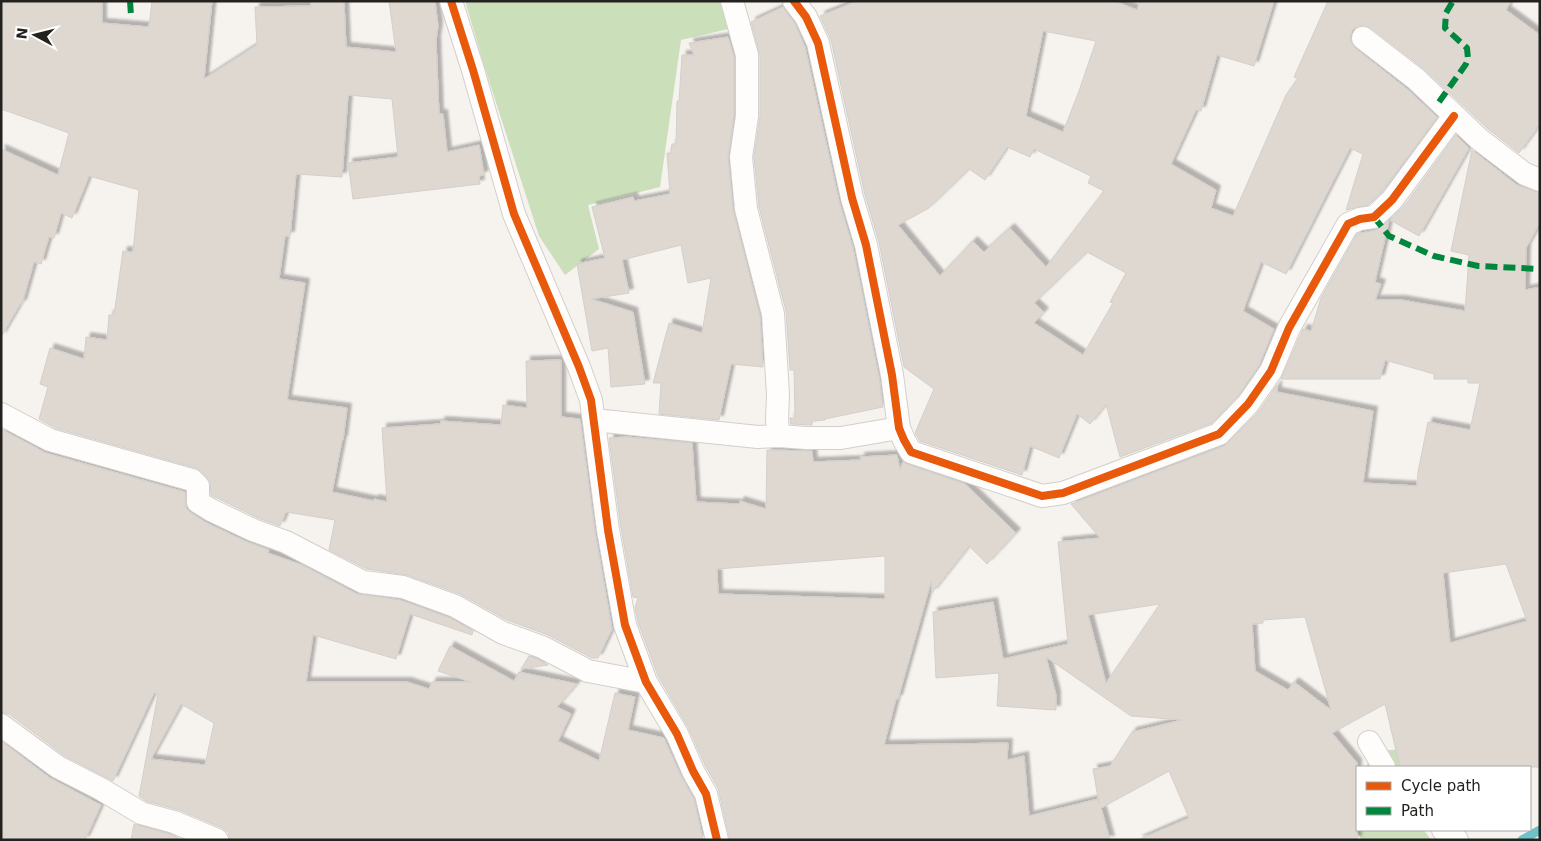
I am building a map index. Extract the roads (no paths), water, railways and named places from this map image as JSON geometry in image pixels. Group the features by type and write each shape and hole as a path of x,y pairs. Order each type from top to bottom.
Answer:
{"street":[{"path":"451,1 473,70 514,214 579,367 590,400 608,530 625,625 646,682 678,734 693,771 706,794 718,840"},
{"path":"732,1 747,55 747,116 741,157 746,209 773,314 778,394 778,436"},
{"path":"794,1 806,17 818,43 852,198 866,246 892,375 899,428 904,440 911,452 1042,496 1063,493 1219,434 1248,404 1271,371 1289,328 1348,224 1360,219 1374,217 1392,200 1454,116"},
{"path":"1363,38 1416,79 1480,139 1525,174 1540,180"},
{"path":"1,414 50,440 192,480 198,486 198,502 210,510 253,530 286,542 363,582 402,587 455,606 502,633 542,647 588,671 646,682"},
{"path":"594,420 758,437 841,438 899,428"},
{"path":"1,725 58,767 141,812 174,822 217,840"},
{"path":"1369,742 1383,766"},
{"path":"1444,831 1457,840"}],"waterway":[{"path":"1522,840 1540,830"}]}
